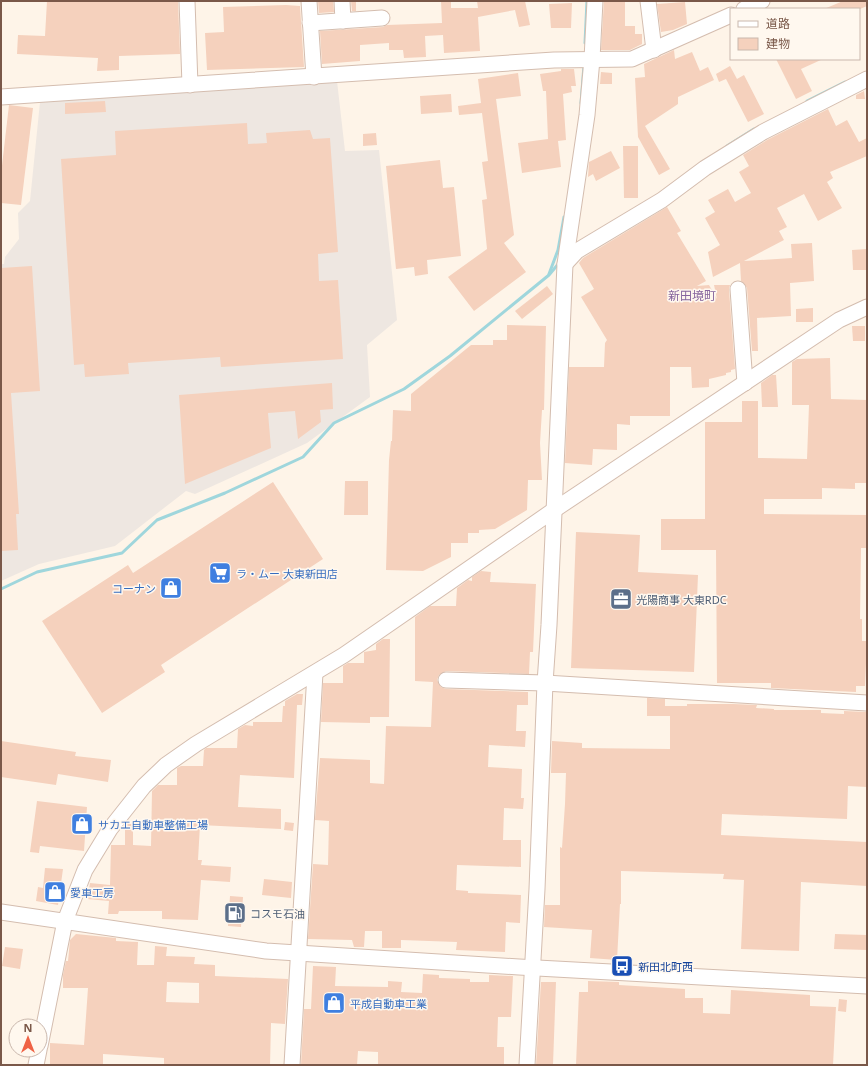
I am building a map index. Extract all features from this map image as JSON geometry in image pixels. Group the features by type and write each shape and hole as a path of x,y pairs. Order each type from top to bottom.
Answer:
{"street":[{"path":"187,1 190,85"},
{"path":"309,1 314,77"},
{"path":"342,1 343,21"},
{"path":"527,1065 565,264 587,115 595,1"},
{"path":"648,1 654,50"},
{"path":"746,8 762,1"},
{"path":"1,97 592,59 632,59 730,15"},
{"path":"310,23 382,18"},
{"path":"565,264 577,251 662,200 706,168 763,132 867,80"},
{"path":"738,289 745,383"},
{"path":"46,1018 66,921 85,870 110,829 144,786 166,765 196,744 315,673 554,510 839,320 867,307"},
{"path":"292,1065 315,673"},
{"path":"446,680 545,683 867,703"},
{"path":"1,912 266,951 298,954 867,986"}],"shaded area":[{"path":"337,81 345,151 379,150 397,320 367,345 370,397 307,443 195,494 186,491 115,546 39,564 1,581 1,264 4,264 5,257 19,239 18,213 30,201 40,102"}],"building":[{"path":"47,1 178,1 180,54 119,56 119,70 97,71 98,58 17,54 18,35 45,36"},
{"path":"318,1 333,1 334,12 319,13"},
{"path":"351,1 356,1 356,11 352,11"},
{"path":"441,1 451,1 451,8 478,8 477,1 525,1 530,25 519,27 515,10 478,17 480,51 444,53 443,35 425,36 426,57 404,58 403,50 389,50 389,43 360,45 360,61 322,64 320,31 383,27 387,25 442,23"},
{"path":"604,1 625,1 625,26 635,26 635,34 642,34 642,44 630,50 601,50"},
{"path":"843,1 867,1 867,6 860,9 826,8"},
{"path":"685,2 687,24 673,30 661,32 657,4"},
{"path":"572,3 571,28 551,28 549,4"},
{"path":"300,6 304,67 207,70 205,33 224,32 223,7"},
{"path":"674,50 675,59 692,52 700,71 708,67 714,80 678,97 678,104 645,126 670,169 659,175 638,137 635,78 645,77 644,64"},
{"path":"776,60 821,60 801,69 812,91 796,99"},
{"path":"730,66 737,79 744,75 764,114 748,122 726,79 719,82 716,74"},
{"path":"561,69 574,69 576,86 571,86 572,92 563,94 566,140 558,141 561,167 522,173 518,143 548,139 546,91 543,91 540,74 561,71"},
{"path":"601,72 612,73 612,84 600,84"},
{"path":"518,73 521,96 496,99 514,235 504,243 526,272 474,311 448,277 487,249 482,200 487,199 482,162 488,161 482,113 459,115 458,106 481,103 478,79"},
{"path":"864,91 865,99 856,99 856,95"},
{"path":"451,94 452,112 421,114 420,96"},
{"path":"105,101 106,112 65,114 65,103"},
{"path":"9,105 33,108 21,205 1,203 1,174"},
{"path":"828,109 836,126 847,120 859,142 867,138 867,156 830,172 833,178 827,182 842,208 818,221 804,194 777,208 787,227 779,231 784,240 744,261 792,258 791,244 812,243 814,281 790,283 791,316 757,318 758,351 752,351 747,288 741,281 740,263 713,277 708,252 720,245 705,218 715,212 708,200 728,189 735,202 751,193 739,172 749,166 743,155 767,140"},
{"path":"247,123 248,144 267,143 266,133 310,130 313,139 330,138 338,252 318,254 319,281 338,280 343,359 221,367 220,357 128,363 129,374 85,377 84,364 74,365 61,159 116,155 115,131"},
{"path":"376,133 377,145 363,146 363,134"},
{"path":"623,146 638,146 638,198 624,198"},
{"path":"611,151 620,168 596,181 593,174 588,177 589,162"},
{"path":"440,160 443,188 454,187 461,256 427,260 428,274 415,276 414,267 396,269 386,166"},
{"path":"667,207 681,231 677,233 706,281 697,286 709,285 717,299 714,285 730,285 729,290 735,369 726,373 726,375 709,379 709,387 692,388 691,367 670,367 670,416 630,416 630,425 617,424 617,450 593,449 592,465 565,463 569,367 604,367 605,343 607,340 581,297 594,289 579,263 583,258"},
{"path":"867,249 867,270 853,270 852,250"},
{"path":"32,266 40,391 11,393 19,514 16,514 18,550 1,551 1,268"},
{"path":"547,286 553,294 522,319 515,311"},
{"path":"813,308 813,322 796,322 796,309"},
{"path":"507,325 546,326 544,410 542,410 540,443 542,480 528,480 527,510 495,529 479,530 479,533 468,533 468,543 451,543 451,557 423,571 386,570 389,460 392,441 393,410 411,411 411,394 471,345 493,345 493,340 507,340"},
{"path":"852,326 865,326 865,341 853,341"},
{"path":"830,358 831,399 867,400 867,483 855,483 855,489 822,488 822,499 764,499 764,514 867,515 867,548 861,548 860,619 862,619 862,641 867,641 865,686 856,686 856,692 771,688 771,683 717,683 716,550 661,550 661,519 705,519 705,422 742,422 742,401 758,401 758,458 807,459 809,405 792,405 792,362 797,359"},
{"path":"772,375 776,375 778,407 762,407 761,383"},
{"path":"332,383 333,409 320,410 321,422 298,439 295,411 268,413 271,448 185,484 179,395"},
{"path":"345,481 368,481 368,515 344,515"},
{"path":"273,482 323,559 161,665 165,672 102,713 42,621 128,565 133,573"},
{"path":"576,532 640,535 638,572 698,575 694,672 571,668"},
{"path":"481,571 491,572 490,582 536,584 533,652 530,652 529,674 446,671 439,675 437,680 441,687 446,689 528,692 528,705 517,705 516,731 526,731 525,747 489,745 488,767 522,769 521,798 524,798 523,809 504,808 503,840 521,840 521,867 457,865 456,890 468,891 468,893 521,895 520,923 506,922 505,952 456,950 457,942 401,940 401,948 382,948 382,931 365,931 364,947 354,947 352,940 308,939 313,864 328,865 329,821 315,820 320,758 370,760 370,783 384,784 386,726 431,727 433,682 415,681 415,617 430,606 456,606 457,588 468,580 472,581 472,577"},
{"path":"383,639 390,639 389,717 370,717 370,723 321,722 323,683 343,683 343,666 348,663 364,663 364,652 376,650 376,644"},
{"path":"297,694 303,694 302,705 297,705 294,778 240,775 238,807 281,809 281,829 200,825 198,860 202,860 201,865 231,867 230,882 201,880 198,920 162,919 162,911 119,911 118,914 108,914 109,901 87,899 90,883 110,885 111,845 125,845 125,824 133,824 133,845 151,846 152,791 158,785 177,785 177,768 181,766 203,766 204,750 206,748 237,748 238,729 245,725 253,726 253,722 282,722 283,706 285,706 285,701"},
{"path":"647,698 665,699 665,706 687,706 687,704 733,704 757,705 756,708 774,710 821,710 821,713 844,714 844,711 867,712 867,787 848,786 847,819 722,814 721,835 867,842 867,886 801,882 799,951 741,949 744,880 723,879 724,874 621,871 621,904 617,960 590,958 592,930 544,927 545,905 560,905 560,847 562,848 565,804 566,773 551,773 552,741 582,743 582,748 670,749 670,716 647,716"},
{"path":"1,741 76,752 75,756 111,760 108,782 58,774 56,785 1,777"},
{"path":"37,801 87,807 84,851 40,846 39,853 30,852"},
{"path":"285,822 294,823 293,831 284,830"},
{"path":"45,868 63,869 58,905 36,901 38,887 43,888"},
{"path":"264,879 292,882 291,898 262,895"},
{"path":"230,896 243,897 241,927 228,926"},
{"path":"76,934 116,938 116,941 138,942 137,965 154,965 155,946 167,947 166,956 195,957 194,964 215,965 215,976 288,979 285,1024 271,1023 270,1065 164,1065 164,1058 103,1054 103,1065 50,1065 50,1043 84,1045 88,988 63,988 63,975 66,961 68,961 70,940","holes":["167,982 199,983 199,1003 166,1002"]},
{"path":"835,934 867,935 867,950 834,949"},
{"path":"5,947 23,949 20,969 2,966"},
{"path":"313,966 336,967 335,986 388,987 388,981 402,982 401,992 422,993 423,974 439,975 439,978 470,979 470,982 489,982 489,975 513,976 511,1017 498,1017 497,1047 504,1047 504,1065 378,1065 378,1052 358,1051 357,1065 301,1065 304,1009 311,1009"},
{"path":"588,981 619,982 619,985 685,989 685,998 703,998 703,1013 730,1014 731,990 810,995 810,1006 836,1007 833,1065 576,1065 579,992 588,992"},
{"path":"541,982 556,982 553,1065 536,1065"},
{"path":"839,999 847,1000 846,1012 838,1011"}],"waterway":[{"path":"585,43 587,1"},
{"path":"581,103 584,65"},
{"path":"807,101 845,82"},
{"path":"727,146 754,129"},
{"path":"549,274 558,250 564,217"},
{"path":"1,589 37,572 122,553 157,520 225,493 303,457 334,423 404,389 450,356 549,275 559,263"}],"place":[{"name":"ラ・ムー 大東新田店","path":"220,573"},
{"name":"コーナン","path":"171,588"},
{"name":"光陽商事 大東RDC","path":"621,599"},
{"name":"サカエ自動車整備工場","path":"82,824"},
{"name":"愛車工房","path":"55,892"},
{"name":"コスモ石油","path":"235,913"},
{"name":"新田北町西","path":"622,966"},
{"name":"平成自動車工業","path":"334,1003"}],"district":[{"name":"新田境町","path":"692,295"}]}
